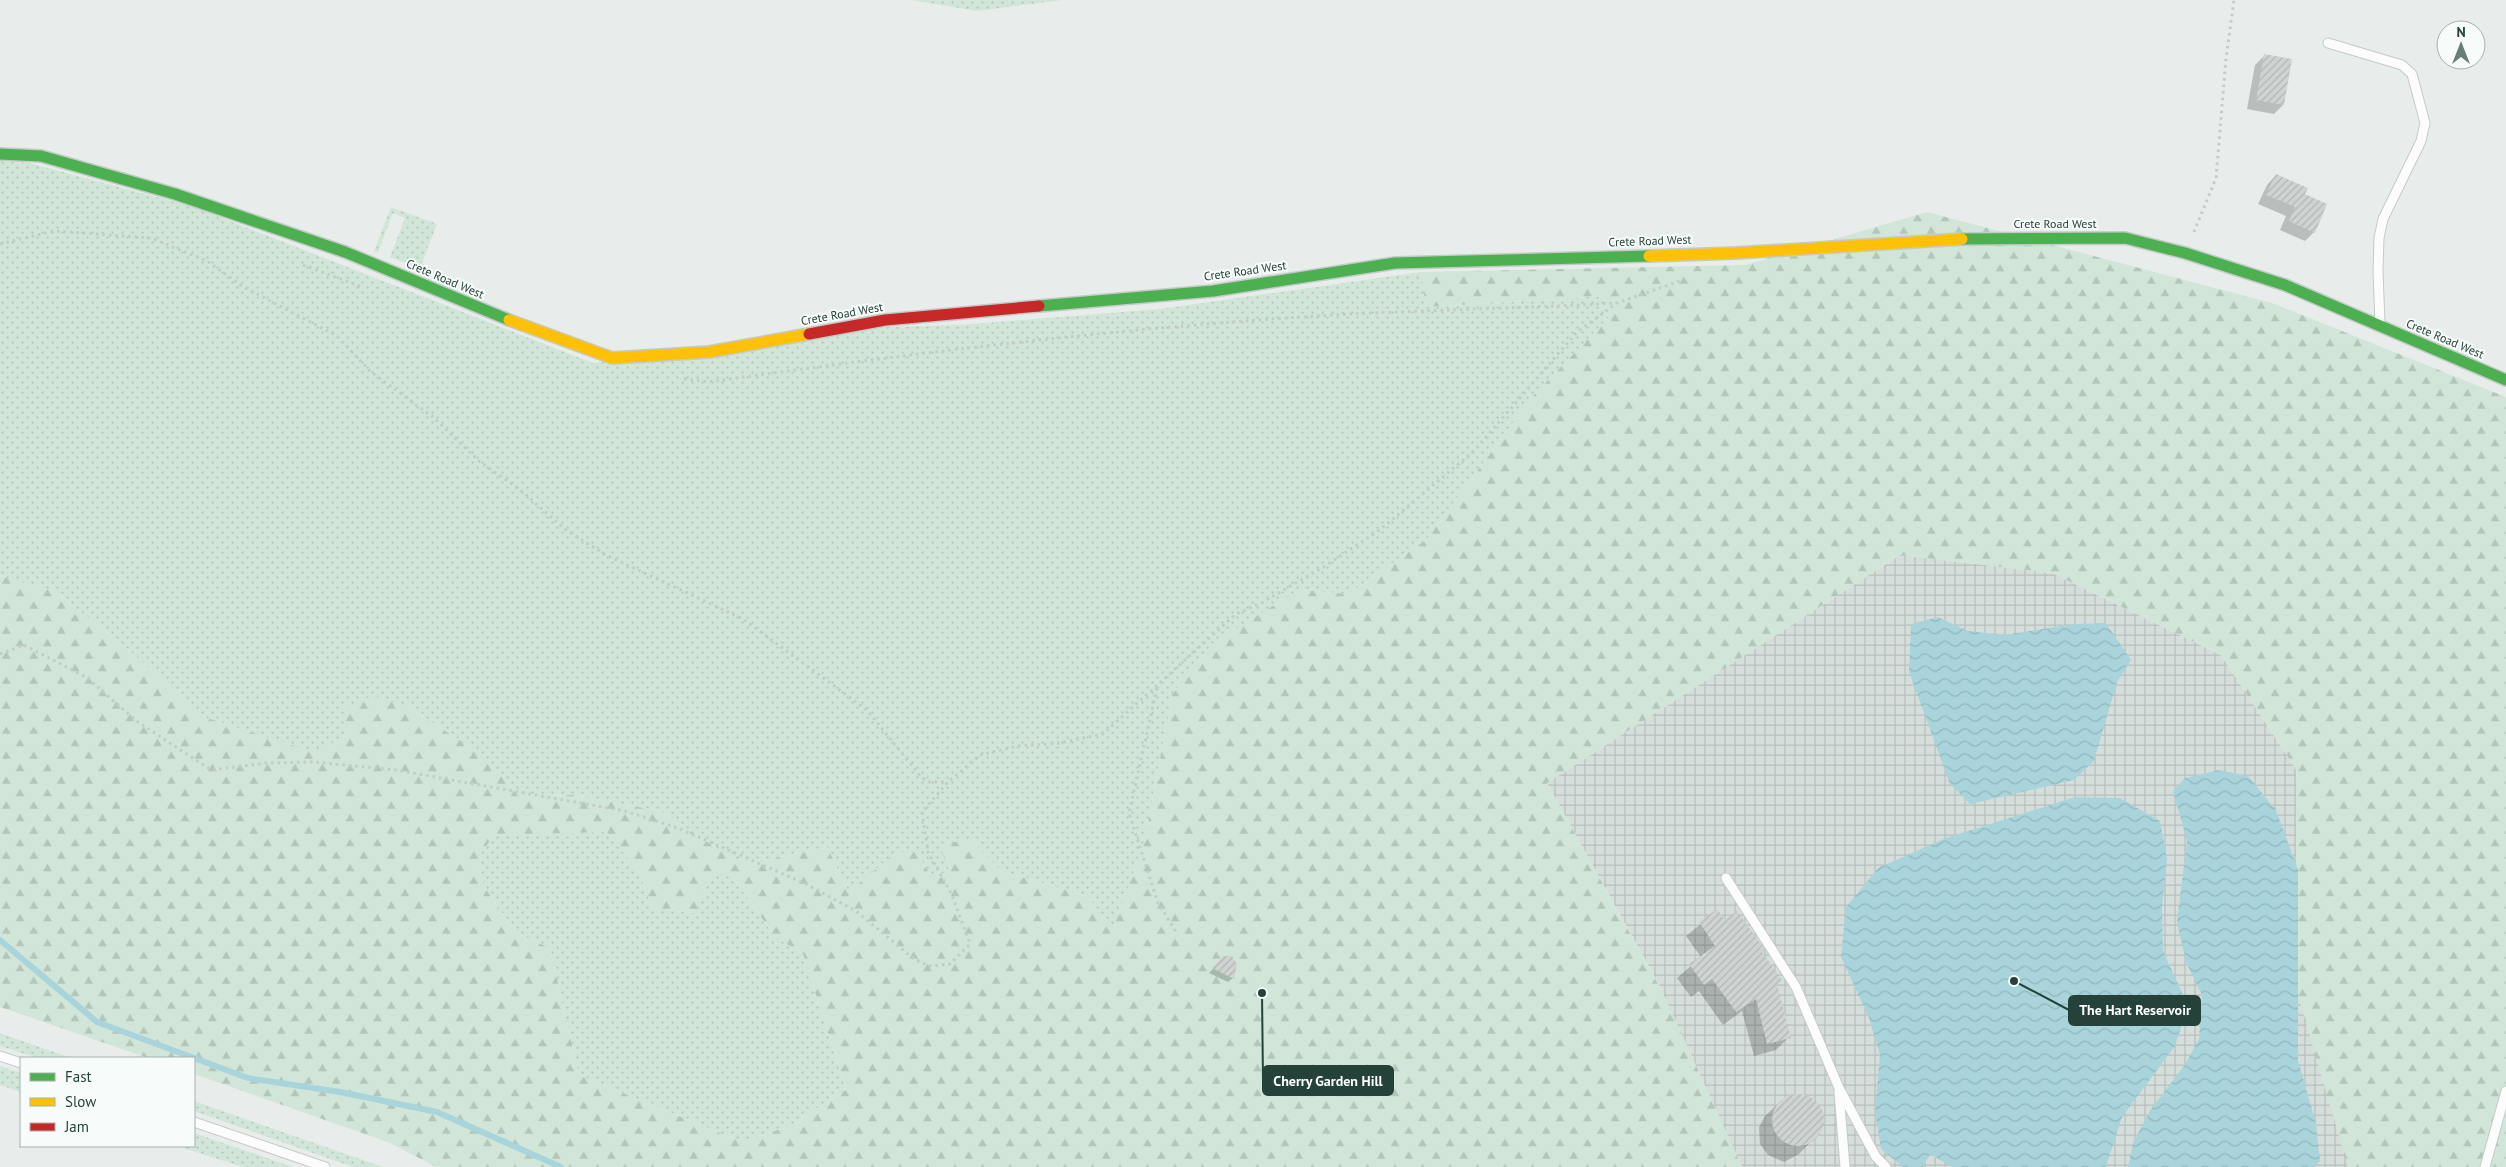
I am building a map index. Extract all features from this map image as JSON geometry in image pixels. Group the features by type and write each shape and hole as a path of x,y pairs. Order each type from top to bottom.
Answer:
{"street":[{"name":"Crete Road West","path":"0,154 41,156 175,194 344,252 493,314 612,358 710,352 885,320 1213,291 1395,263 1736,253 1957,239 2126,238 2185,253 2285,285 2506,380"}],"lane":[{"path":"2328,44 2402,65 2412,74 2425,123 2421,141 2383,218 2378,271 2380,326"},
{"path":"1726,878 1796,986 1839,1088 1876,1157 1886,1167"},
{"path":"0,1056 20,1063"},
{"path":"1839,1088 1846,1167"},
{"path":"2485,1167 2506,1091"},
{"path":"195,1122 325,1167"}],"path":[{"path":"2185,253 2216,178 2226,58 2234,0"},
{"path":"0,244 54,231 150,238 207,261 242,286 337,336 371,372 433,417 480,462 519,489 566,530 606,555 743,619 867,710 921,777 929,782 948,782"},
{"path":"0,654 24,645 86,677 138,722 211,770 266,763 314,762 396,770 616,809 678,828 806,884 840,902 856,911 914,959 929,966 950,964 970,944 952,895 928,852 922,812 948,782 980,755 1018,746 1060,743 1103,734 1236,614 1263,602 1325,566 1388,523 1474,451 1577,332 1617,303 1684,279"},
{"path":"1157,687 1129,813 1158,904 1178,935"}],"shaded area":[{"path":"1900,555 2052,573 2221,655 2296,769 2348,1167 1742,1167 1658,983 1547,783"}],"green space":[{"path":"911,0 1063,0 977,11"},
{"path":"0,161 29,163 194,207 593,363 889,327 958,325 1160,309 1421,272 1426,307 1603,296 1608,318 1531,398 1427,539 1349,594 1299,590 1215,642 1172,695 1145,839 1113,930 1087,896 1001,871 971,840 950,873 930,874 916,852 896,852 849,893 827,847 769,860 733,859 660,811 574,795 519,797 484,756 408,707 347,734 317,754 204,717 123,645 55,592 0,576"},
{"path":"391,207 437,224 420,268 390,257 405,218 393,213 378,252 374,251"},
{"path":"1927,212 2272,303 2506,397 2506,1167 2348,1167 2296,989 2296,769 2221,655 2052,573 1900,555 1547,783 1663,993 1742,1167 436,1167 390,1143 195,1074 195,1057 145,1057 0,1007 0,576 55,592 123,645 204,717 317,753 347,734 345,708 372,696 408,707 484,756 519,797 574,795 660,811 733,859 769,860 827,847 849,892 896,852 916,852 930,874 950,873 939,844 971,840 1001,871 1087,896 1113,929 1145,839 1172,695 1214,642 1299,590 1349,594 1427,539 1531,398 1608,318 1603,296 1426,307 1421,272 1745,265","holes":["606,832 638,870 652,908 695,913 711,875 732,875 775,937 803,954 846,1090 790,1126 742,1142 579,1075 550,948 516,933 483,885 480,855 494,835"]},
{"path":"606,832 638,870 652,908 694,913 711,875 732,875 775,937 803,954 846,1090 790,1126 742,1142 579,1075 550,948 516,933 483,885 480,855 494,835"},
{"path":"0,1033 68,1057 34,1057 0,1046"},
{"path":"0,1066 20,1073 20,1092 0,1085"},
{"path":"195,1101 383,1167 353,1167 195,1111"},
{"path":"195,1133 293,1167 243,1167 180,1147 195,1147"}],"water":[{"path":"1938,617 1968,631 2005,635 2073,624 2106,623 2131,660 2117,682 2094,761 2074,780 1970,804 1950,784 1909,672 1911,624"},
{"path":"2219,770 2248,776 2276,810 2298,870 2298,1060 2316,1124 2320,1161 2314,1167 2128,1167 2133,1143 2151,1109 2184,1066 2199,1039 2202,995 2186,962 2177,922 2187,841 2173,791 2185,778"},
{"path":"2075,797 2120,798 2160,821 2167,859 2162,906 2163,951 2188,1006 2175,1046 2122,1117 2106,1167 1952,1167 1930,1154 1923,1167 1903,1167 1881,1149 1875,1112 1880,1055 1869,1018 1841,957 1846,907 1878,868 1946,838"}],"building":[{"path":"2264,54 2292,59 2284,105 2256,100"},
{"path":"2276,174 2308,188 2305,194 2327,204 2315,233 2289,221 2295,207 2266,195"},
{"path":"1717,909 1725,920 1737,911 1765,950 1762,952 1782,980 1777,984 1791,1038 1767,1044 1756,999 1736,1012 1712,979 1704,985 1689,964 1715,946 1699,922"},
{"path":"1223,956 1232,956 1237,964 1234,979 1212,968"},
{"path":"1793,1094 1803,1094 1812,1098 1820,1106 1824,1120 1820,1134 1812,1142 1803,1146 1793,1146 1784,1142 1776,1134 1772,1125 1772,1115 1776,1106 1784,1098"}],"waterway":[{"path":"0,940 97,1022 191,1057"},
{"path":"195,1058 248,1078 340,1092 437,1112 561,1167"}],"traffic: fast":[{"path":"0,154 41,156 175,194 345,252 509,320"},
{"path":"1962,239 2125,238 2185,253 2285,285 2506,380"},
{"path":"1039,306 1213,291 1395,263 1649,256"}],"traffic: slow":[{"path":"1649,256 1736,253 1962,239"},
{"path":"509,320 612,358 709,352 809,334"}],"traffic: jam":[{"path":"809,334 885,320 1039,306"}],"place":[{"name":"The Hart Reservoir","path":"2014,981"},
{"name":"Cherry Garden Hill","path":"1262,993"}]}
